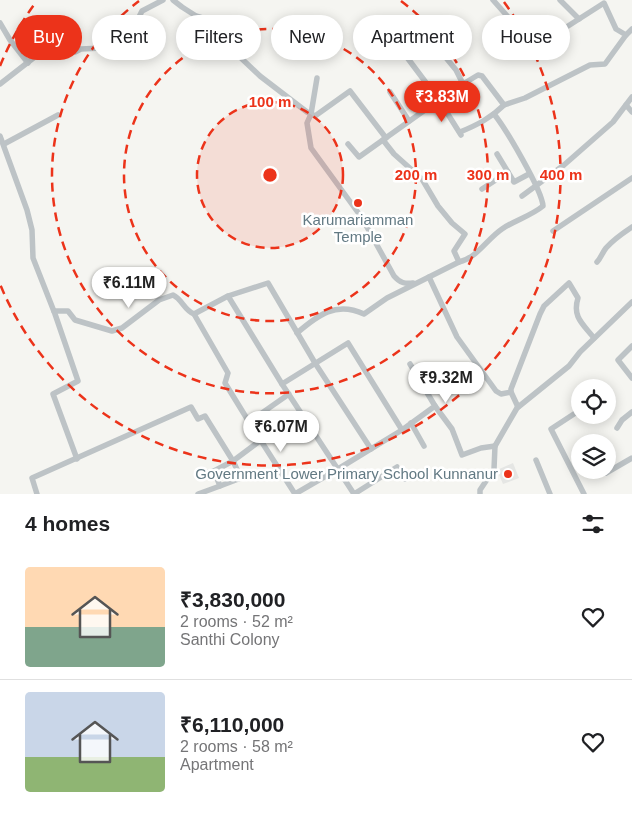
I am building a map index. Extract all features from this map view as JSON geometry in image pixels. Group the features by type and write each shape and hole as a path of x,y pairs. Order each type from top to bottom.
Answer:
{"street":[{"path":"0,84 63,35 68,37 75,52 82,49 102,48 110,44 115,37 134,28 142,11 163,0"},
{"path":"173,0 196,16 209,20 241,58 260,76 288,99 311,114 316,116 350,91 394,154 422,179 438,206 452,223 465,234 454,251 459,262"},
{"path":"493,0 533,45 554,35 604,4 616,29 625,37"},
{"path":"560,0 579,19"},
{"path":"0,23 10,40 28,62"},
{"path":"409,60 439,100 461,134 494,114 504,105 525,98 590,65 605,64 632,29"},
{"path":"448,60 456,70 463,84"},
{"path":"348,144 359,158 409,120 478,75 482,76 504,105"},
{"path":"317,78 311,114 307,123 311,148 362,218 394,276 399,282 405,284 416,283"},
{"path":"390,92 409,120"},
{"path":"522,196 564,165 613,122 632,97"},
{"path":"626,105 632,112"},
{"path":"297,333 324,313 342,308 353,309 364,314 387,298 416,283 459,262 469,260 502,228 542,208 542,200 529,174 501,122 494,114"},
{"path":"4,144 58,115"},
{"path":"0,136 30,220 33,258 54,311 78,382 53,394 77,459"},
{"path":"496,154 514,182 529,174"},
{"path":"482,189 508,172"},
{"path":"553,231 632,178"},
{"path":"597,262 602,257 604,250 632,227"},
{"path":"429,277 456,337 496,391 501,394 511,392"},
{"path":"194,314 228,296 268,283 315,364 371,449"},
{"path":"518,407 511,392 522,359 544,306 569,283 578,298 576,307 577,318 594,338"},
{"path":"54,311 68,311 75,320 112,331 122,328 159,300 173,294 178,297 187,311 194,314 228,373 224,383 295,494 402,430 435,406"},
{"path":"228,296 282,384 354,494 397,468 405,480"},
{"path":"479,494 494,469 495,446 506,424 518,407 569,366 594,338 632,302"},
{"path":"282,384 348,343 402,430"},
{"path":"632,346 618,360 632,378"},
{"path":"410,364 452,430 462,455 481,448 495,446"},
{"path":"249,422 289,394"},
{"path":"37,494 32,478 191,407 198,419 205,416 233,461 241,478 198,494"},
{"path":"617,428 622,420 632,412"},
{"path":"571,416 551,429 584,494"},
{"path":"411,423 424,446"},
{"path":"205,472 214,471 233,461 261,440"},
{"path":"616,467 632,458"},
{"path":"536,460 550,494"},
{"path":"214,471 220,486"}],"shaded area":[{"name":"Government Lower Primary School Kunnanur","path":"513,463 519,478 503,484 497,470"}],"place":[{"name":"Karumariamman Temple","path":"358,203"},
{"name":"Government Lower Primary School Kunnanur","path":"508,474"}]}
